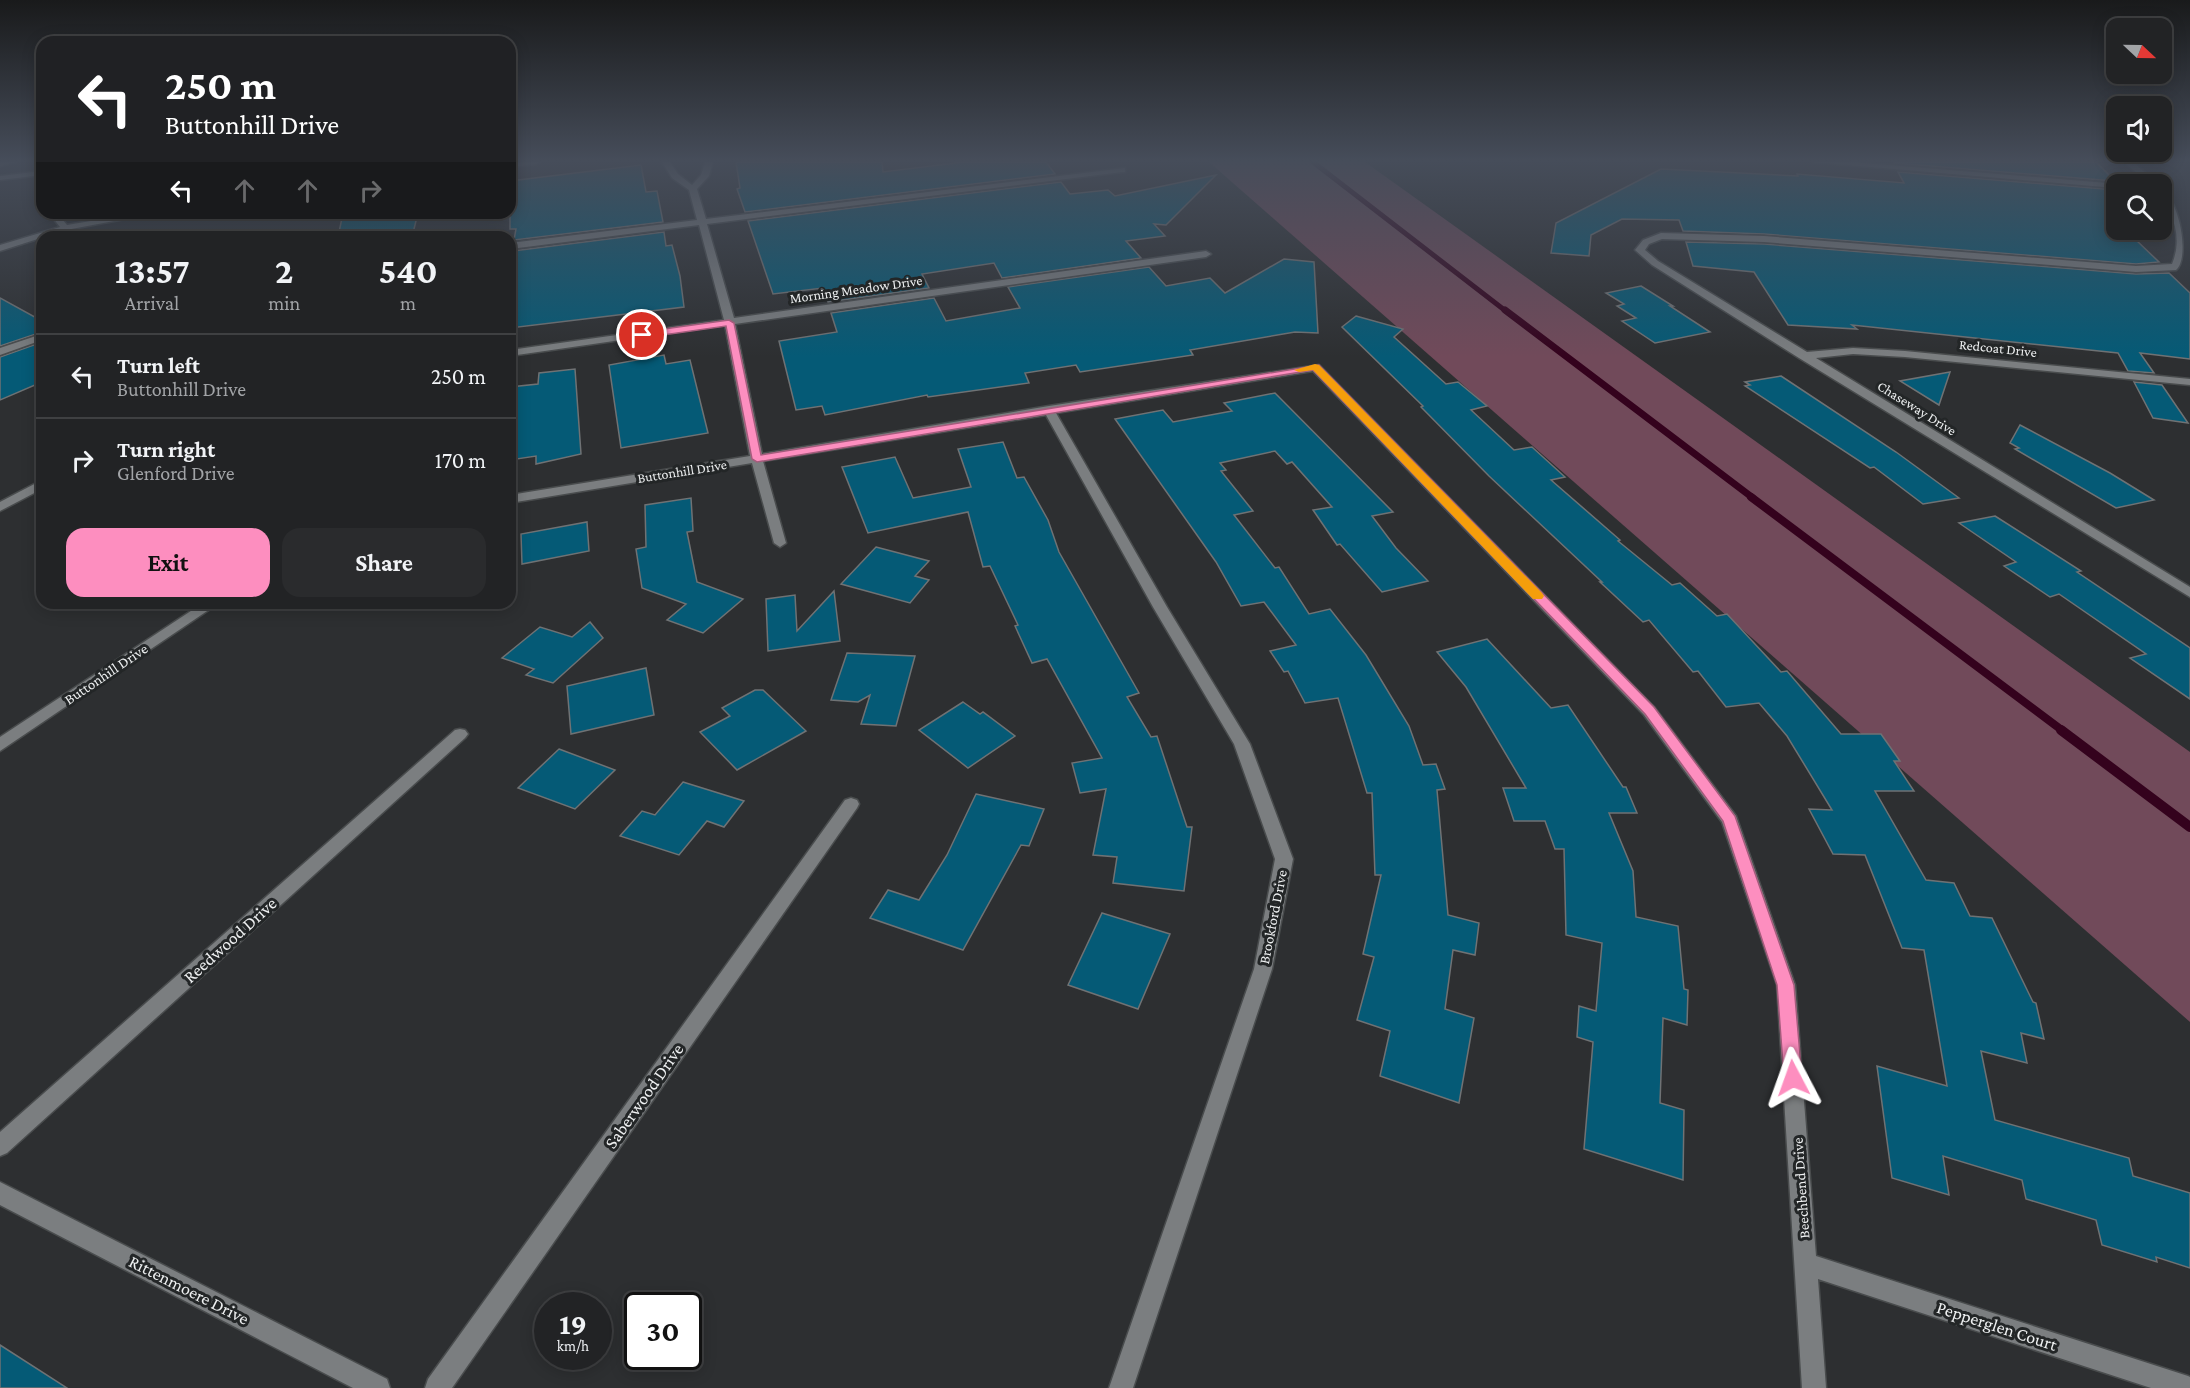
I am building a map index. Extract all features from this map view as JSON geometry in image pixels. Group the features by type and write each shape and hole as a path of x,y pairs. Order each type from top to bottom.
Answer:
{"street":[{"path":"55,231 72,227"},
{"path":"516,245 664,227"},
{"path":"703,227 729,323 757,459 780,543"},
{"name":"Chaseway Drive","path":"2179,227 2183,251 2176,267 2136,269 1764,239 1661,236 1646,242 1640,250 1655,263 1803,356 2190,593"},
{"path":"0,248 36,237"},
{"name":"Morning Meadow Drive","path":"516,352 1206,254"},
{"path":"0,352 36,339"},
{"name":"Redcoat Drive","path":"1803,356 1853,351 1905,354 2190,382"},
{"name":"Buttonhill Drive","path":"516,498 1315,367"},
{"name":"Beechbend Drive","path":"1315,367 1649,711 1730,820 1786,985 1814,1388"},
{"name":"Brookford Drive","path":"1049,410 1160,607 1242,744 1284,859 1263,969 1121,1388"},
{"path":"0,507 36,487"},
{"name":"Buttonhill Drive","path":"0,745 203,609"},
{"name":"Reedwood Drive","path":"0,1146 460,734"},
{"name":"Saberwood Drive","path":"437,1388 851,804"},
{"name":"Rittenmoere Drive","path":"0,1192 378,1388"},
{"name":"Pepperglen Court","path":"1807,1264 2188,1388"}],"shaded area":[{"path":"1283,227 1456,227 2190,752 2190,1022"}],"building":[{"path":"340,227 415,227 414,231 339,231"},
{"path":"510,227 623,227 516,240 516,229 510,229"},
{"path":"750,227 1157,227 1165,236 1126,241 1141,258 1002,278 994,263 922,274 929,288 828,302 823,288 773,294"},
{"path":"1555,227 1607,227 1591,235 1589,256 1551,253"},
{"path":"1681,227 2106,227 2106,240 2136,240 2159,262 2136,264 1764,234 1683,231"},
{"path":"664,232 666,246 672,245 680,276 684,307 516,327 516,251"},
{"path":"1686,242 1764,244 2136,274 2169,273 2190,293 2190,359 2140,353 2154,373 2128,371 2118,353 1852,325 1857,329 1788,325 1754,272 1693,266"},
{"path":"1284,259 1314,262 1318,333 1295,332 1190,350 1193,355 1080,372 1076,365 1025,373 1029,383 928,397 927,395 825,415 822,406 796,410 779,341 837,332 831,313 934,298 946,321 1020,308 1008,287 1149,267 1166,286 1210,278 1225,293"},
{"path":"1641,286 1710,332 1655,343 1622,321 1636,318 1617,306 1624,304 1606,293"},
{"path":"0,298 36,318 36,334 0,346"},
{"path":"1356,316 1403,329 1394,337 1446,384 1458,382 1487,406 1471,410 1514,450 1532,447 1565,477 1551,480 1620,540 1618,541 1672,585 1680,583 1717,616 1727,614 1781,672 1787,671 1841,734 1881,734 1900,761 1894,761 1914,791 1875,791 1926,880 1954,883 1970,916 1992,918 2033,1002 2036,1003 2044,1039 2021,1033 2027,1063 1981,1051 1995,1120 2129,1158 2133,1176 2190,1193 2190,1268 2156,1257 2157,1262 2102,1245 2096,1220 2026,1199 2022,1180 1943,1156 1949,1195 1892,1178 1877,1066 1947,1086 1924,950 1902,948 1865,855 1833,854 1809,809 1832,810 1787,736 1759,703 1726,707 1698,671 1693,672 1649,620 1643,622 1600,582 1602,582 1489,476 1421,407 1423,406 1342,327"},
{"path":"36,344 36,385 0,400 0,357"},
{"path":"664,355 666,364 690,360 708,433 621,448 609,365"},
{"path":"575,369 581,454 536,464 536,456 516,459 516,386 538,384 539,373"},
{"path":"1950,372 1939,405 1900,381"},
{"path":"1781,376 1896,452 1959,498 1923,504 1874,467 1870,468 1745,386 1750,385 1745,382"},
{"path":"2134,382 2162,385 2188,423 2153,418"},
{"path":"1275,393 1393,512 1372,516 1396,548 1428,581 1382,592 1340,544 1337,545 1313,510 1332,507 1292,462 1287,464 1275,451 1220,463 1226,470 1221,471 1253,511 1234,515 1275,568 1279,567 1309,614 1330,609 1366,655 1409,726 1423,765 1436,764 1445,789 1437,790 1448,915 1479,923 1475,955 1453,950 1445,1009 1474,1018 1459,1103 1380,1076 1390,1031 1357,1020 1374,957 1363,954 1381,875 1375,875 1372,793 1367,793 1338,698 1305,703 1288,671 1284,672 1270,651 1296,645 1264,602 1241,606 1216,562 1115,419 1163,410 1173,422 1232,411 1224,403"},
{"path":"2020,425 2110,473 2154,500 2116,508 2015,449 2019,448 2010,443"},
{"path":"1003,442 1017,478 1024,477 1048,520 1059,552 1139,693 1127,697 1151,737 1157,736 1187,827 1192,827 1184,891 1113,883 1117,857 1093,855 1106,789 1080,793 1072,763 1102,758 1047,659 1032,663 1015,626 1018,625 990,566 983,567 968,512 868,533 842,467 895,457 913,498 971,487 958,449"},
{"path":"691,498 693,531 687,532 697,582 743,599 703,633 667,620 686,604 642,588 636,549 646,547 645,505"},
{"path":"1995,516 2081,571 2077,572 2190,648 2190,699 2130,658 2146,654 2059,594 2050,597 2004,566 2016,562 1959,523"},
{"path":"587,522 589,551 522,564 521,534"},
{"path":"876,547 929,561 915,576 929,580 910,603 841,584"},
{"path":"834,591 840,641 768,651 766,599 795,595 797,631"},
{"path":"590,622 603,638 553,683 526,675 534,669 502,658 540,627 572,637"},
{"path":"1487,639 1551,708 1568,705 1623,787 1626,787 1637,813 1609,813 1633,871 1636,917 1678,926 1684,989 1688,990 1687,1025 1663,1018 1660,1103 1684,1110 1683,1180 1584,1149 1593,1042 1577,1037 1579,1006 1596,1011 1602,943 1566,935 1564,849 1555,849 1545,821 1514,821 1503,788 1526,788 1466,687 1437,652"},
{"path":"847,653 915,656 896,726 861,724 870,695 858,702 831,700"},
{"path":"646,668 654,715 571,734 567,686"},
{"path":"755,690 763,690 806,731 737,770 700,732 730,716 722,708"},
{"path":"963,702 980,714 983,712 1015,736 968,768 919,730"},
{"path":"559,749 615,770 575,809 518,788"},
{"path":"683,782 744,801 724,827 707,821 679,855 620,836 642,811 655,815"},
{"path":"976,794 1044,809 1029,846 1021,845 963,950 870,918 888,890 919,900 947,855"},
{"path":"1102,913 1170,934 1138,1009 1068,985"},
{"path":"0,1345 67,1388 0,1388"}],"waterway":[{"path":"1397,227 1507,312"},
{"path":"1505,310 1753,498"},
{"path":"1751,497 2063,731"},
{"path":"2061,730 2190,827"}],"slow traffic":[{"path":"1299,370 1315,367 1538,596"}],"route":[{"path":"642,335 729,323 757,459 1315,367 1649,711 1730,820 1786,985 1793,1078"}]}
